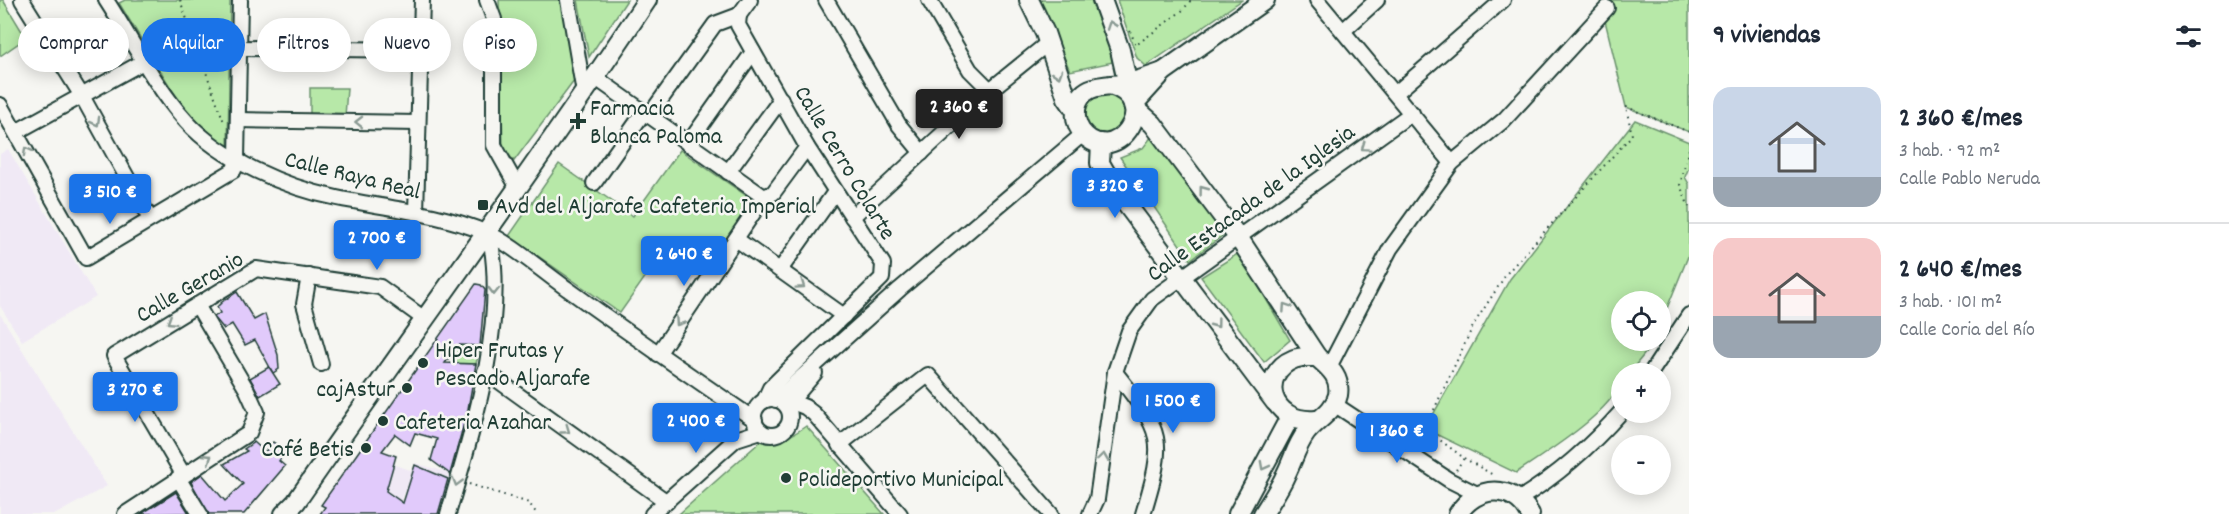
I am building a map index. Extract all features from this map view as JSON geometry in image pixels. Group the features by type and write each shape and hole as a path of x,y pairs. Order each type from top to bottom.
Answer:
{"street":[{"path":"22,0 82,96 150,219"},
{"name":"Calle Raya Real","path":"106,0 141,59"},
{"path":"239,18 240,0"},
{"path":"421,18 422,0"},
{"path":"487,0 494,19 494,145 518,188"},
{"path":"568,0 584,93"},
{"path":"284,514 296,502 423,318 489,233 647,0"},
{"path":"594,183 715,24 739,15 750,0"},
{"path":"826,0 899,125 922,153"},
{"path":"929,0 970,70 990,90"},
{"path":"1029,0 1048,43 1066,98 1076,111"},
{"path":"1102,0 1120,50 1134,68 1145,72 1163,72"},
{"path":"1163,72 1119,84 1091,88 1083,94 1076,111 1076,119 1083,134 1101,143 1111,143 1128,133 1133,124 1133,105 1163,72 1265,0"},
{"path":"1317,0 1452,163"},
{"path":"1343,31 1377,0"},
{"path":"1396,93 1503,0"},
{"path":"1323,362 1390,249 1452,163 1504,120 1607,8"},
{"name":"Calle Cerro Colarte","path":"739,15 738,26 807,147 883,264 882,278 770,388 782,405"},
{"path":"852,217 990,90 1048,43"},
{"path":"245,48 363,49"},
{"path":"1120,50 1119,84 1133,105 1155,127 1238,237 1338,382 1334,404 1326,414 1316,420 1300,442 1285,477 1263,514"},
{"path":"688,144 753,52"},
{"path":"16,132 141,63"},
{"name":"Calle Raya Real","path":"150,72 186,121 213,145 237,159 267,176 300,188 416,212 489,233 758,426"},
{"path":"0,105 86,258 234,170 237,159 239,120 238,72"},
{"path":"416,212 419,72"},
{"path":"596,78 764,197"},
{"path":"728,172 781,99"},
{"name":"Calle Estacada de la Iglesia","path":"1090,514 1097,499 1115,372 1129,331 1152,298 1412,113"},
{"path":"239,120 417,123"},
{"path":"782,405 824,358 900,289 1083,134"},
{"path":"1101,143 1100,163 1181,278 1275,402 1290,417 1300,421 1316,420"},
{"path":"658,354 764,197 773,193 807,147"},
{"path":"780,270 835,192"},
{"path":"448,514 485,371 494,317 495,260 489,233"},
{"path":"736,239 844,316"},
{"name":"Calle Geranio","path":"181,476 114,356 256,269 380,287 423,318"},
{"path":"309,276 304,304 321,364"},
{"path":"125,514 249,433 257,412 247,390 198,305"},
{"path":"1657,363 1689,315"},
{"path":"1275,402 1273,386 1282,366 1297,357 1323,362"},
{"path":"485,371 667,502"},
{"path":"1115,372 1149,416 1158,440 1155,472 1143,514"},
{"path":"839,445 928,375 1051,514"},
{"path":"1334,404 1449,480 1477,494"},
{"path":"782,405 788,426 779,434 766,434 758,426 756,411 782,405 815,418 900,514"},
{"path":"1238,514 1290,417"},
{"path":"1519,499 1546,483 1594,443 1612,423"},
{"path":"652,514 736,439 758,426"},
{"path":"181,476 200,514"},
{"path":"1458,514 1466,502 1477,494 1491,490 1507,493 1519,499 1530,514"}],"path":[{"path":"180,0 186,18"},
{"path":"1129,27 1136,45 1183,10 1191,0"},
{"path":"206,72 226,127"},
{"path":"1449,480 1464,458 1425,429 1474,324 1507,273 1632,135 1626,107 1689,132"},
{"path":"1689,149 1680,184 1689,207"},
{"path":"458,480 529,503 537,514"}],"shaded area":[{"path":"8,149 96,297 22,341 0,306 0,154"},
{"path":"0,314 107,486 56,514 0,514"},
{"path":"415,463 450,473 442,501 405,491 401,502 386,491 393,464 413,471"}],"green space":[{"path":"0,0 3,0 18,25 18,44 0,56"},
{"path":"125,0 230,0 230,18 141,18 141,39 119,3"},
{"path":"499,0 561,0 577,77 514,161 503,148 501,72 537,72 537,18 499,18"},
{"path":"578,0 627,0 589,57"},
{"path":"1040,0 1095,0 1102,14 1113,62 1070,71"},
{"path":"1117,0 1242,0 1146,66 1137,58"},
{"path":"1600,0 1689,0 1689,132 1626,107"},
{"path":"161,72 229,72 228,154 180,103"},
{"path":"310,88 347,88 345,117 310,116"},
{"path":"1104,93 1112,94 1119,99 1124,106 1124,122 1119,129 1112,134 1104,135 1096,134 1089,129 1084,122 1083,114 1084,106 1089,99 1096,94"},
{"path":"1635,120 1689,142 1689,167 1685,177 1689,184 1689,254 1671,298 1671,291 1611,291 1611,351 1647,351 1637,363 1611,363 1611,398 1609,401 1579,429 1516,473 1425,429 1510,279"},
{"path":"1152,136 1226,233 1190,260 1120,157 1143,148"},
{"path":"680,150 754,201 708,268 670,242 620,313 509,236 559,164 633,216"},
{"path":"1239,253 1290,340 1264,362 1201,277"},
{"path":"458,344 480,346 476,364 452,364 457,357 452,354"},
{"name":"Polideportivo Municipal","path":"806,426 884,514 679,514 761,441 785,438"}],"building":[{"path":"476,284 481,285 485,290 480,346 459,345 445,363 476,364 468,409 450,474 431,460 437,439 415,433 410,445 395,434 382,451 396,456 386,491 403,503 415,465 448,479 438,514 320,514 325,507 321,505"},
{"path":"237,292 254,320 265,314 278,355 279,369 273,373 255,340 245,345 232,324 224,329 214,317 220,313 217,307"},
{"path":"269,367 280,384 260,396 250,378"},
{"path":"254,442 265,452 273,442 286,452 279,461 285,466 244,514 209,514 191,482 202,474 225,501 243,484 224,464 247,451 244,449"},
{"path":"176,492 189,513 141,514"}],"place":[{"name":"Farmacia Blanca Paloma","path":"578,121"},
{"name":"Avd del Aljarafe Cafeteria Imperial","path":"483,205"},
{"name":"Hiper Frutas y Pescado Aljarafe","path":"423,363"},
{"name":"cajAstur","path":"407,388"},
{"name":"Cafeteria Azahar","path":"383,421"},
{"name":"Café Betis","path":"366,448"},
{"name":"Polideportivo Municipal","path":"786,478"}]}
